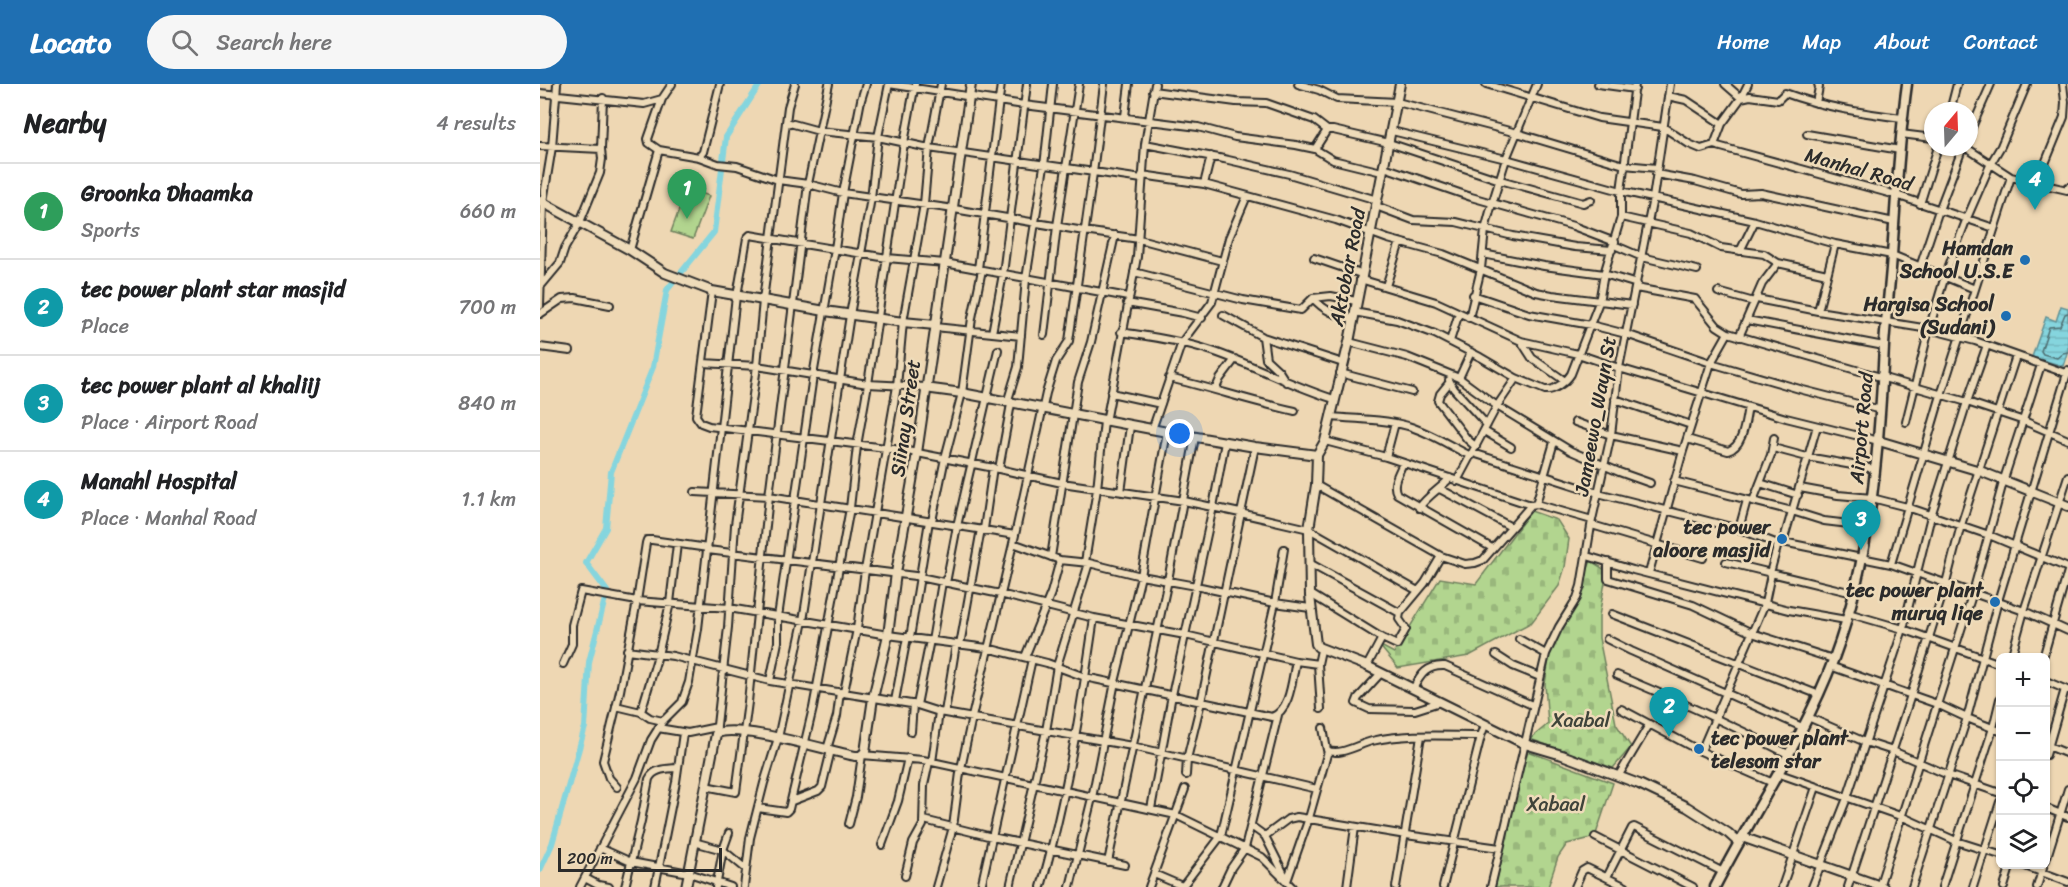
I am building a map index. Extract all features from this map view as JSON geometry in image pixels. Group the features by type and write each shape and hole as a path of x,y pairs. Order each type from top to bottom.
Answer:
{"main road":[{"name":"Airport Road","path":"1715,887 1808,717 1832,662 1853,593 1872,498 1879,441 1884,346 1902,118 1907,84"}],"street":[{"path":"540,306 541,201 552,147 557,84"},
{"path":"672,84 662,99 648,138 649,143 659,150 699,157 721,165 737,166 778,180 808,184 843,193 954,208 1139,239 1222,261"},
{"path":"699,157 703,152 715,113 720,84"},
{"path":"686,887 717,730 739,495 757,366 778,180 788,107 795,84"},
{"path":"705,786 736,792 792,306 802,244 808,184 828,84"},
{"path":"770,681 778,642 778,617 813,376 843,193 866,84"},
{"path":"744,887 748,851 791,684 803,621 850,315 871,198 878,137 889,84 1074,112 1125,116 1198,127 1235,137 1315,149 1333,160 1383,170 1492,204 1574,226 1642,257 1697,270"},
{"path":"792,801 818,791 822,787 857,629 897,386 903,322 924,204 929,148 941,84"},
{"name":"Siinay Street","path":"862,755 888,635 971,84"},
{"path":"895,701 931,521 962,393 980,270 984,214 1001,84"},
{"path":"992,333 1003,274 1028,84"},
{"path":"905,876 913,843 923,825 924,785 958,644 1017,373 1026,279 1044,166 1053,84"},
{"path":"1044,335 1057,226 1079,84"},
{"path":"936,887 953,827 961,768 972,717 1052,370 1058,356 1069,341 1094,173 1104,84"},
{"path":"1125,116 1130,84"},
{"path":"1298,84 1319,90 1337,99 1397,102 1517,133 1624,165 1656,171 1741,194 1761,192 1894,222"},
{"name":"Aktobar Road","path":"1317,454 1325,441 1348,342 1400,84"},
{"path":"1486,84 1599,118 1663,127"},
{"path":"1469,318 1481,269 1485,230 1492,204 1506,159 1537,84"},
{"path":"1313,298 1322,308 1339,316 1353,315 1396,320 1450,341 1516,378 1547,391 1565,381 1571,374 1599,302 1604,274 1621,217 1621,191 1635,86 1598,84"},
{"name":"Jameewo_Wayn St","path":"1491,887 1526,744 1532,705 1546,654 1577,598 1587,556 1611,435 1619,368 1653,198 1670,84"},
{"path":"1725,84 1741,98"},
{"path":"1714,146 1722,124 1748,84"},
{"path":"1816,103 1818,84"},
{"path":"1952,102 1957,84"},
{"path":"1978,114 1991,84"},
{"path":"1906,422 1945,276 1967,218 2027,84"},
{"path":"2037,183 2066,117 2063,84"},
{"path":"758,808 786,812 792,801 805,744 850,508 857,446 914,86"},
{"path":"1010,887 1046,731 1058,666 1087,562 1105,421 1139,239 1145,144 1154,87 1236,102 1266,103 1314,120 1327,129 1389,143 1500,180 1583,203 1591,200"},
{"path":"540,93 644,104 662,99"},
{"path":"1741,98 1750,96 1778,100 1785,93 1844,110 1902,118"},
{"path":"1668,96 1686,100 1722,124"},
{"path":"540,287 560,263 600,173 603,99"},
{"path":"786,122 819,130 878,137 929,148 1044,166 1204,184 1336,220 1443,254 1536,292 1632,305"},
{"name":"Manhal Road","path":"1663,127 1701,149 1714,146 1896,195 1994,228"},
{"path":"1315,149 1327,129"},
{"path":"1392,131 1506,159 1621,191 1755,221 1835,244 1892,255 1976,289"},
{"path":"1807,134 1900,150"},
{"path":"1901,134 1924,137"},
{"path":"1145,144 1289,174 1376,203 1413,220 1456,222 1485,230 1566,245 1614,246"},
{"path":"540,146 601,149"},
{"path":"630,250 659,150"},
{"path":"1978,155 2011,177 2068,189"},
{"path":"1204,184 1210,156"},
{"path":"1920,204 1935,156"},
{"path":"1920,267 1960,156"},
{"path":"1892,564 1941,395 2011,177"},
{"path":"1152,430 1182,342 1212,302 1232,229 1247,196"},
{"path":"541,201 630,250 671,276 712,291 877,319 1021,336"},
{"path":"1621,217 1691,233 1721,248 1764,254 1778,263 1827,274"},
{"path":"1740,251 1755,221"},
{"path":"1051,557 1078,382 1104,292 1115,235"},
{"path":"580,887 637,778 651,740 663,721 682,702 689,682 708,549 736,296 747,236 887,258 945,262 1078,289 1104,292 1202,318"},
{"path":"1386,286 1400,242"},
{"path":"1818,311 1835,244"},
{"path":"1483,254 1544,266 1604,274 1636,286 1695,299 1717,326 1728,333 1967,402 2024,421 2068,440"},
{"path":"1314,258 1360,277 1421,296 1521,341 1578,354 1748,407 1950,461 2004,479 2068,506"},
{"path":"1739,337 1766,278 1778,263"},
{"path":"1134,272 1243,300 1301,310 1313,298 1331,296 1356,301"},
{"path":"712,291 696,416 701,423 917,453 1062,483 1184,501 1309,529 1418,591"},
{"path":"1718,292 1929,329 1987,345 2068,373 1998,602 1967,718 1912,887"},
{"path":"1473,295 1529,314 1626,334 1711,363 1881,410"},
{"path":"540,314 562,299 575,298 610,305"},
{"path":"1450,341 1459,313"},
{"path":"1223,315 1263,337 1343,363"},
{"path":"1747,320 1884,346"},
{"path":"1121,332 1182,342 1235,359 1286,382 1334,399"},
{"path":"1649,573 1674,481 1711,363 1728,333"},
{"path":"1263,337 1266,359 1279,370 1286,382"},
{"path":"1521,341 1533,358 1565,381"},
{"path":"1348,342 1407,357 1459,378 1497,406 1554,442 1605,466 1650,483"},
{"path":"1812,887 1847,798 1903,629 1931,516 1987,345"},
{"path":"540,347 570,351"},
{"path":"911,732 915,704 998,350"},
{"path":"1459,378 1471,352"},
{"path":"1848,887 1911,695 1946,583 1961,525 2016,356"},
{"path":"1216,388 1235,359"},
{"path":"703,363 757,366 868,384 962,393 1152,430 1255,447 1317,454 1316,485 1309,529 1309,563 1310,608 1316,644 1321,650 1367,666 1526,744 1619,776 1687,807 1741,840 1793,854 1880,886 1973,592 2004,479 2041,365"},
{"path":"1340,373 1412,392"},
{"path":"1449,374 1449,383 1485,428 1511,447"},
{"path":"1169,378 1216,388 1295,411"},
{"path":"1457,481 1497,406 1516,378"},
{"path":"1449,383 1440,394 1438,401 1467,439 1473,452"},
{"path":"1111,393 1161,404"},
{"path":"1615,399 1691,425"},
{"path":"1687,439 1728,451 1733,449 1737,446 1742,434 1748,407"},
{"path":"1330,417 1395,423 1473,452 1599,493 1739,529 1781,543 1892,564 2024,611 2068,631"},
{"path":"1575,422 1611,435 1683,451"},
{"path":"1386,457 1395,423"},
{"path":"1121,492 1130,426"},
{"path":"1701,751 1765,603 1771,574 1799,491 1817,426"},
{"path":"1071,887 1092,798 1115,682 1141,576 1167,432"},
{"path":"1108,862 1168,580 1195,437"},
{"path":"1739,529 1760,483 1773,448 1774,438"},
{"path":"1325,441 1386,457 1702,558"},
{"path":"1151,809 1172,695 1225,442"},
{"path":"1316,485 1441,556 1470,564 1482,561 1510,526 1534,505 1554,442"},
{"path":"1186,775 1187,759 1255,447"},
{"path":"1773,448 1807,457 1875,469"},
{"path":"1403,463 1394,489 1397,494 1492,548"},
{"path":"2012,653 2068,476"},
{"path":"1419,508 1450,478"},
{"path":"1674,481 1835,523 1866,526"},
{"path":"1760,483 1799,491 1872,498 1907,507 1989,535 2068,569 2044,653"},
{"path":"1440,489 1510,526"},
{"path":"695,492 796,499 876,514 1015,535"},
{"path":"617,787 609,778 603,761 637,601 647,540 896,573 1000,594 1073,614 1157,629 1318,664"},
{"path":"1013,543 1060,560 1087,562 1141,576 1310,608"},
{"path":"641,712 670,603 677,544"},
{"path":"1154,874 1182,886 1221,836 1275,603 1284,549"},
{"path":"1310,593 1397,645 1406,629 1399,619 1400,613 1441,556"},
{"path":"1587,556 1788,610 1847,616 1903,629 1996,662"},
{"path":"981,887 1004,778 1018,725 1028,658 1060,560"},
{"path":"1608,562 1608,579 1693,606 1752,633 1832,662 1883,685 1937,704 1996,730"},
{"path":"1726,562 1853,593"},
{"path":"1309,563 1400,613"},
{"path":"563,664 572,644 572,626 581,591 637,601 729,608 888,635 987,648 1058,666 1085,676 1249,713 1272,717 1278,715"},
{"path":"1612,614 1817,694"},
{"path":"1041,887 1052,851 1094,618"},
{"path":"1367,666 1383,638"},
{"path":"1520,639 1546,654"},
{"path":"1607,639 1802,727"},
{"path":"627,650 673,656 770,681 915,704 942,712 1132,746 1317,789"},
{"path":"1321,650 1318,664 1321,709"},
{"path":"1496,655 1513,666 1540,677"},
{"path":"1222,887 1231,868 1245,848 1278,715 1284,708 1296,661"},
{"path":"1413,689 1421,674 1428,668 1444,666 1532,705"},
{"path":"1382,673 1356,703 1369,709 1415,710 1440,702"},
{"path":"1617,675 1716,718 1788,754"},
{"path":"2050,683 2066,690 2050,737"},
{"path":"616,706 641,712 663,721"},
{"path":"1621,710 1701,751 1773,783"},
{"path":"1808,717 1865,742 1919,761 1948,775 1996,792"},
{"path":"1443,887 1485,725"},
{"path":"1619,776 1649,725"},
{"path":"658,728 683,733 717,730 744,732 855,756 908,758 1176,815 1262,857 1290,884"},
{"path":"1290,884 1328,751 1323,728"},
{"path":"1942,887 1974,785 1996,732"},
{"path":"655,887 683,733"},
{"path":"1328,751 1336,752 1373,741 1421,736 1481,736"},
{"path":"1396,887 1421,736"},
{"path":"2050,747 2068,754"},
{"path":"849,824 856,797 862,755"},
{"path":"882,845 898,801 908,758"},
{"path":"625,887 641,821 646,786 651,775 661,770 678,768"},
{"path":"1777,773 1903,817 1956,841 1996,854"},
{"path":"1782,887 1816,787"},
{"path":"1149,887 1185,789"},
{"path":"2050,844 2068,789"},
{"path":"2050,810 2068,817"},
{"path":"1973,887 1997,815"},
{"path":"1265,836 1288,819 1309,818 1500,848"},
{"path":"924,820 1052,851 1125,865"},
{"path":"1251,826 1265,836 1290,884"},
{"path":"1347,887 1355,827"},
{"path":"1607,877 1632,828 1635,827 1723,872"},
{"path":"716,885 729,833"},
{"path":"1595,837 1693,887"},
{"path":"694,842 723,850 746,869"},
{"path":"600,848 631,862 688,873 716,885 730,887"},
{"path":"1575,887 1585,869 1590,869 1626,887"},
{"path":"2004,887 2009,869"},
{"path":"2034,869 2068,882"},
{"path":"2037,887 2043,869"},
{"path":"585,878 598,885 609,887"}],"green space":[{"path":"687,188 709,196 693,239 671,232"},
{"path":"1531,511 1557,520 1569,539 1565,567 1559,586 1532,622 1469,656 1398,668 1379,645 1394,653 1440,578 1476,584"},
{"name":"Xaabal","path":"1591,561 1607,571 1599,616 1599,638 1616,724 1631,747 1613,768 1530,739 1548,724 1545,684 1552,640 1574,603"},
{"name":"Xabaal","path":"1527,751 1613,783 1595,837 1567,844 1558,857 1548,887 1495,887"}],"water":[{"path":"2061,306 2068,308 2068,350 2063,366 2032,357 2046,317 2056,321"}],"waterway":[{"path":"540,870 552,844 585,727 589,662 607,591 586,563 606,528 611,472 653,367 667,290 714,232 726,137 760,84"}],"place":[{"name":"Manahl Hospital","path":"2035,210"},
{"name":"Groonka Dhaamka","path":"687,219"},
{"name":"Hamdan School U.S.E","path":"2025,260"},
{"name":"Hargisa School (Sudani)","path":"2006,316"},
{"name":"tec power aloore masjid","path":"1782,539"},
{"name":"tec power plant al khaliij","path":"1861,550"},
{"name":"tec power plant muruq liqe","path":"1995,602"},
{"name":"tec power plant star masjid","path":"1669,737"},
{"name":"tec power plant telesom star","path":"1699,749"}]}
